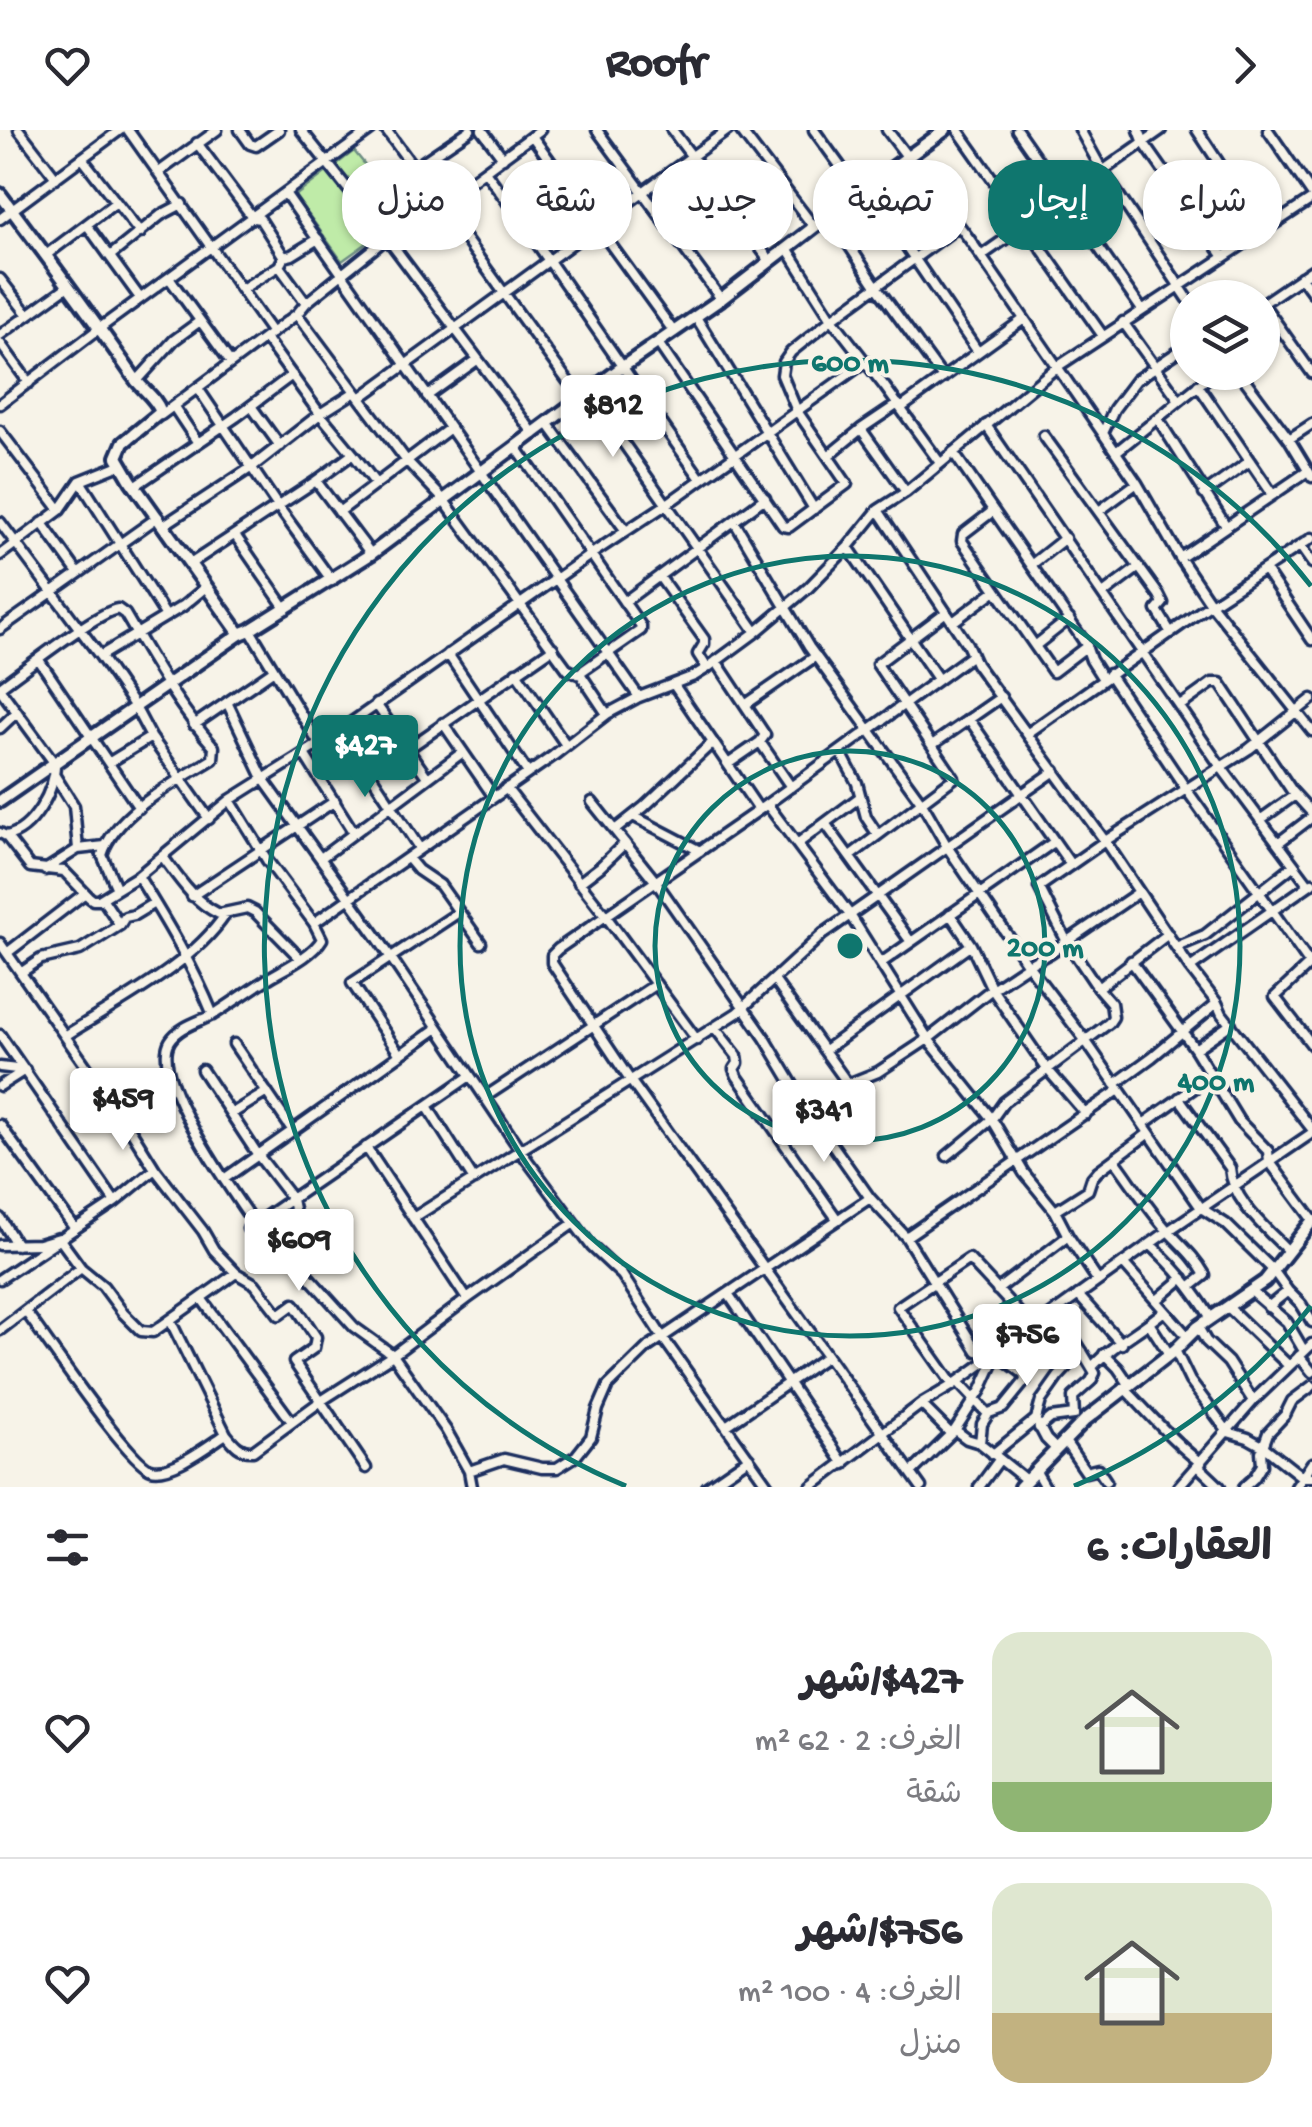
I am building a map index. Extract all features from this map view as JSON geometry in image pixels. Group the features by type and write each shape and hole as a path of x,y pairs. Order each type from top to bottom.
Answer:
{"street":[{"path":"0,219 120,130"},
{"path":"128,130 242,289 292,375 376,484"},
{"path":"159,172 216,130"},
{"path":"240,130 253,146 279,130"},
{"path":"301,130 342,183"},
{"path":"386,130 408,160"},
{"path":"426,160 470,130"},
{"path":"482,130 503,158"},
{"path":"597,130 721,298"},
{"path":"672,130 692,158"},
{"path":"632,201 728,130"},
{"path":"740,130 763,160"},
{"path":"814,130 838,160"},
{"path":"887,130 907,158"},
{"path":"904,160 945,130"},
{"path":"958,130 988,173"},
{"path":"1017,130 1039,160"},
{"path":"1080,130 1096,160"},
{"path":"1138,130 1224,257"},
{"path":"1118,160 1161,130"},
{"path":"1197,130 1217,160"},
{"path":"1268,130 1311,192 1282,215"},
{"path":"24,132 56,178"},
{"path":"0,404 366,132"},
{"path":"481,174 536,133 554,160"},
{"path":"198,143 254,218 260,219 306,303"},
{"path":"82,158 140,233"},
{"path":"485,171 701,479"},
{"path":"284,193 639,697"},
{"path":"0,194 136,382 160,408 152,421 120,446 116,456 120,466 206,587 274,670 319,744"},
{"path":"793,200 813,226"},
{"path":"1123,202 1174,280"},
{"path":"46,255 115,203"},
{"path":"110,256 161,215 182,204"},
{"path":"87,225 140,298"},
{"path":"793,243 813,228"},
{"path":"968,238 1137,483 1211,604 1312,731"},
{"path":"242,289 318,240"},
{"path":"152,421 298,314 306,303 372,250"},
{"path":"396,250 534,434"},
{"path":"473,250 503,295 667,504 756,632"},
{"path":"0,629 121,544 252,467 320,414 406,366 564,250"},
{"path":"614,250 674,332"},
{"path":"761,250 770,262"},
{"path":"0,801 55,770 92,738 245,632 371,554 785,250"},
{"path":"788,250 832,318 940,462"},
{"path":"852,250 943,378"},
{"path":"910,250 978,352"},
{"path":"658,343 785,527 789,527 847,484 797,411 782,376 784,362 790,352 832,318 927,250"},
{"path":"982,256 990,250"},
{"path":"1043,250 1103,336"},
{"path":"1101,250 1142,310"},
{"path":"1188,280 1234,250"},
{"path":"1280,292 1312,270"},
{"path":"1302,277 1312,292"},
{"path":"169,278 231,362"},
{"path":"0,279 28,315"},
{"path":"0,335 68,286"},
{"path":"314,922 607,714 694,676 756,632 848,547 878,510 906,492 1057,368 1170,291"},
{"path":"298,314 406,460 443,500 522,604 568,670 578,674 607,714"},
{"path":"696,317 814,509"},
{"path":"828,456 861,429 943,378 1024,320"},
{"path":"136,382 174,340 200,321"},
{"path":"1122,322 1179,400"},
{"path":"1280,328 1312,374"},
{"path":"0,343 29,383"},
{"path":"1102,433 1133,384 1170,357"},
{"path":"427,396 477,360"},
{"path":"55,770 30,821 17,834 4,839 34,869 64,871 93,900 102,898 163,857 230,800 319,744 667,504 864,362"},
{"path":"135,486 292,375"},
{"path":"199,390 332,581"},
{"path":"1116,452 1193,390"},
{"path":"1201,390 1273,494"},
{"path":"1180,558 1273,494 1310,474 1290,439 1253,390"},
{"path":"251,406 280,446"},
{"path":"174,408 198,443"},
{"path":"1158,419 1226,526"},
{"path":"548,424 626,530"},
{"path":"1290,439 1312,424"},
{"path":"986,425 1221,767 1309,885 1312,896"},
{"path":"339,512 450,428"},
{"path":"861,429 906,492"},
{"path":"0,432 60,510"},
{"path":"1044,436 1163,602 1156,610 1172,633"},
{"path":"516,447 641,630 578,674"},
{"path":"953,452 1087,646 1091,660 1311,966 1275,997 1312,1044"},
{"path":"190,564 353,454"},
{"path":"1204,494 1250,462"},
{"path":"0,554 60,510 80,481 120,466"},
{"path":"80,481 166,616"},
{"path":"316,481 371,554"},
{"path":"1100,511 1137,483"},
{"path":"624,602 765,498"},
{"path":"811,1487 921,1404 1312,1131 1222,1014 1105,842 976,664 953,622 878,510"},
{"path":"994,510 962,537 996,590 1054,672 1087,646"},
{"path":"734,520 816,656 1201,1208 1226,1224 1272,1270 1312,1322"},
{"path":"0,522 100,656 209,819"},
{"path":"42,524 78,573"},
{"path":"235,535 286,609"},
{"path":"1031,564 1065,538"},
{"path":"1028,734 1211,604 1312,538"},
{"path":"1300,546 1312,563"},
{"path":"848,547 938,679"},
{"path":"1104,594 1139,567"},
{"path":"1265,570 1310,634"},
{"path":"659,576 704,639 698,654 707,668"},
{"path":"100,656 206,587"},
{"path":"953,622 996,590"},
{"path":"78,849 74,806 55,770 0,688 114,609 124,614 215,753 213,759 117,827 104,846 103,860 116,889"},
{"path":"850,856 954,778 876,664 946,612"},
{"path":"1035,646 1069,620"},
{"path":"408,748 552,648"},
{"path":"448,654 528,772"},
{"path":"921,1487 630,1080 554,970 552,955 972,654"},
{"path":"746,705 816,656"},
{"path":"38,660 139,808"},
{"path":"716,661 765,735 728,764"},
{"path":"194,725 274,670"},
{"path":"516,672 566,745"},
{"path":"1180,706 1217,682 1260,740 1312,815 1278,843"},
{"path":"674,685 728,764 797,844 850,915 928,1039 992,1119 1098,1281"},
{"path":"932,745 1000,696"},
{"path":"947,1156 992,1119 1004,1102 1113,1017 1113,1006 1067,942 1038,888 1221,767 1312,699"},
{"path":"227,702 264,780 392,958 520,1150 592,1248 622,1275 769,1487"},
{"path":"376,704 428,777"},
{"path":"0,728 18,712"},
{"path":"970,719 1071,865"},
{"path":"443,724 494,796"},
{"path":"341,729 420,849"},
{"path":"110,762 151,737"},
{"path":"615,830 713,742"},
{"path":"760,742 790,787"},
{"path":"840,751 855,778 866,816 878,835"},
{"path":"322,858 463,752"},
{"path":"304,754 354,833"},
{"path":"413,1218 744,1008 813,942 1055,771"},
{"path":"506,788 697,1040"},
{"path":"1260,820 1295,795"},
{"path":"797,844 860,796"},
{"path":"230,800 322,939 300,958 177,1034 166,1051 168,1070 194,1131 252,1227 470,1076"},
{"path":"192,896 335,801"},
{"path":"592,802 656,882 870,1198 906,1237 977,1351 997,1354 1024,1374 1026,1379 1004,1408 988,1414 982,1424 980,1443"},
{"path":"633,816 700,851"},
{"path":"825,824 911,942"},
{"path":"881,963 1054,842"},
{"path":"579,883 625,843"},
{"path":"45,870 78,849 104,846"},
{"path":"163,857 192,896 224,915 248,908 256,912 300,958"},
{"path":"408,858 440,886 481,942"},
{"path":"1176,948 1202,936 1294,866"},
{"path":"138,876 185,956 213,1014"},
{"path":"1190,968 1309,885"},
{"path":"779,1136 808,1110 852,1083 874,1075 1028,964 1139,892"},
{"path":"8,953 85,893"},
{"path":"102,898 120,925"},
{"path":"22,972 41,959 80,950 120,925 125,917 154,903"},
{"path":"400,1055 352,983 460,912"},
{"path":"950,914 972,945 992,990 1047,1069 1086,1114"},
{"path":"65,1036 134,994 185,956 224,915"},
{"path":"1098,988 1168,934"},
{"path":"0,943 214,1250 236,1273 255,1284 279,1316 294,1304 316,1337 314,1348 294,1362 366,1468"},
{"path":"825,1050 972,945"},
{"path":"1027,1479 1078,1419 1265,1281 1312,1220 1269,1161 1268,1151 1246,1129 1131,960"},
{"path":"774,980 863,1096 861,1102 823,1132"},
{"path":"485,1097 656,984"},
{"path":"906,1237 1086,1114 1217,1003"},
{"path":"1195,1049 1231,1024"},
{"path":"224,1180 438,1028"},
{"path":"715,1028 737,1056 734,1072 838,1220"},
{"path":"0,1035 115,1202"},
{"path":"234,1044 294,1131"},
{"path":"0,1067 24,1070"},
{"path":"0,1086 24,1070"},
{"path":"202,1070 258,1156 292,1199 307,1274 354,1327 394,1355 446,1430 469,1471 472,1487"},
{"path":"1054,1211 1088,1190 1094,1175 1179,1098 1211,1076"},
{"path":"232,1114 267,1092"},
{"path":"1179,1098 1230,1168 1240,1198 1287,1250"},
{"path":"427,1106 474,1180"},
{"path":"0,1125 75,1229"},
{"path":"366,1148 467,1298"},
{"path":"1114,1159 1205,1275 1191,1286"},
{"path":"0,1279 115,1202 155,1169"},
{"path":"469,1471 504,1459 557,1468 576,1456 591,1437 608,1386 648,1347 870,1198"},
{"path":"0,1218 17,1245"},
{"path":"170,1320 226,1434 237,1447 253,1452 574,1224"},
{"path":"998,1290 1068,1236"},
{"path":"60,1238 82,1268 141,1331 153,1332 236,1273"},
{"path":"0,1245 39,1244 60,1238"},
{"path":"1150,1244 1191,1286 1211,1318"},
{"path":"988,1414 956,1383 898,1307 969,1259 1033,1328"},
{"path":"1124,1263 1188,1337"},
{"path":"0,1330 82,1268"},
{"path":"1156,1300 1183,1278"},
{"path":"1251,1290 1287,1322 1305,1350 1312,1372"},
{"path":"1268,1308 1288,1291"},
{"path":"729,1295 844,1464"},
{"path":"1078,1296 1122,1344"},
{"path":"201,1298 292,1422"},
{"path":"1228,1307 1288,1365"},
{"path":"1056,1310 1095,1376 1073,1397 1078,1419"},
{"path":"1092,1366 1164,1311"},
{"path":"26,1312 139,1463 152,1470 177,1465 226,1434"},
{"path":"1149,1324 1228,1432 1264,1447 1307,1477"},
{"path":"1198,1327 1206,1341 1228,1362 1253,1401"},
{"path":"1178,1487 1253,1401 1305,1350"},
{"path":"1038,1423 1041,1401 1082,1351"},
{"path":"911,1473 953,1432 975,1400 997,1354"},
{"path":"1104,1354 1118,1368 1126,1386 1200,1465 1211,1483 1220,1487"},
{"path":"726,1426 827,1356"},
{"path":"1244,1487 1262,1465 1261,1452 1268,1433 1292,1401 1312,1386"},
{"path":"921,1404 953,1432 980,1443 1027,1479 1045,1487"},
{"path":"982,1486 996,1457 1038,1423 1051,1418 1078,1419"},
{"path":"1038,1423 1086,1472 1098,1469 1106,1481"},
{"path":"707,1487 749,1458"},
{"path":"1296,1487 1307,1477 1312,1464"},
{"path":"1254,1478 1260,1487"}],"green space":[{"path":"354,151 361,160 342,160"},
{"path":"342,160 342,250 357,250 342,261 295,196"}]}
